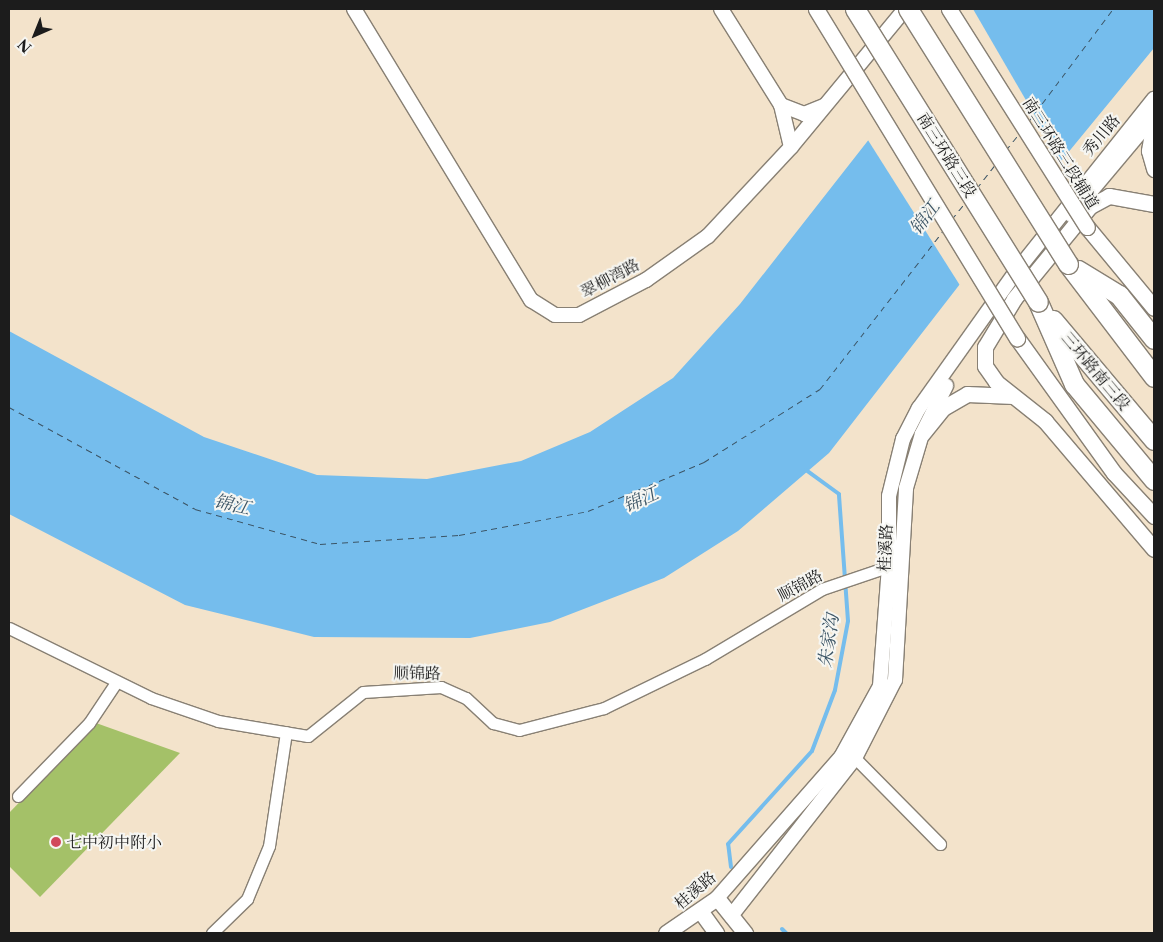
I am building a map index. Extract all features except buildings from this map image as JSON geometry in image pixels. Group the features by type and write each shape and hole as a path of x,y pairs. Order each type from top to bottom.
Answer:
{"highway":[{"name":"南三环路三段","path":"855,9 1038,302"},
{"path":"906,9 1068,264 1154,377"},
{"path":"1068,264 1119,296 1154,339"},
{"name":"三环路南三段","path":"1038,302 1154,440"},
{"path":"1038,302 1074,384 1154,480"}],"main road":[{"path":"816,9 1016,338 1114,473 1154,516"},
{"name":"南三环路三段辅道","path":"949,9 1087,227 1154,308"},
{"path":"1154,122 1149,152 1154,169"},
{"path":"1154,204 1109,196 1090,206 1014,299 985,347 985,366 996,382 1020,398 1154,549"},
{"path":"922,434 943,408 967,394 1020,398"},
{"path":"717,898 744,933"},
{"name":"桂溪路","path":"666,933 700,912 717,898"},
{"path":"700,912 716,933"},
{"name":"桂溪路","path":"716,933 731,916"}],"street":[{"name":"翠柳湾路","path":"354,9 531,300 554,315 579,315 665,267 708,236 792,147 906,9"},
{"path":"721,9 781,105 792,147"},
{"name":"秀川路","path":"1076,193 1154,99"},
{"path":"781,105 804,114 826,105"},
{"name":"秀川路","path":"1111,169 1154,116"},
{"name":"桂溪路","path":"717,898 781,828 863,723 880,686 906,488 922,434 936,401 994,316 1111,169"},
{"name":"桂溪路","path":"731,916 855,758 878,720 895,680 895,564 889,496 903,440 950,364 1076,193"},
{"name":"顺锦路","path":"9,628 117,681 218,721 286,732 316,733 363,692 441,687 466,698 493,723 519,730 604,708 705,659 835,584 895,564"},
{"path":"18,796 89,723 117,681"},
{"path":"212,933 246,899 269,846 286,732"},
{"path":"855,758 940,844"}],"green space":[{"path":"96,723 180,753 40,897 9,866 9,813"}],"water":[{"name":"锦江","path":"971,9 1154,9 1154,48 960,284 829,453 738,531 664,578 550,622 470,638 314,637 185,605 9,514 9,331 204,437 317,475 427,479 521,461 590,432 673,378 740,304"}],"pier":[{"path":"967,9 973,9 1063,164 961,287 866,137"}],"waterway":[{"name":"朱家沟","path":"731,867 728,844 812,751 835,690 848,621 839,494 806,470"},
{"name":"朱家沟","path":"782,929 786,933"}],"ferry route":[{"path":"1029,121 1113,9"},
{"path":"1006,150 1019,134"},
{"path":"977,188 995,165"},
{"path":"952,219 965,203"},
{"path":"9,407 195,509 320,544 459,535 588,511 704,462 820,389 944,230"}],"place":[{"name":"七中初中附小","path":"56,842"}]}
